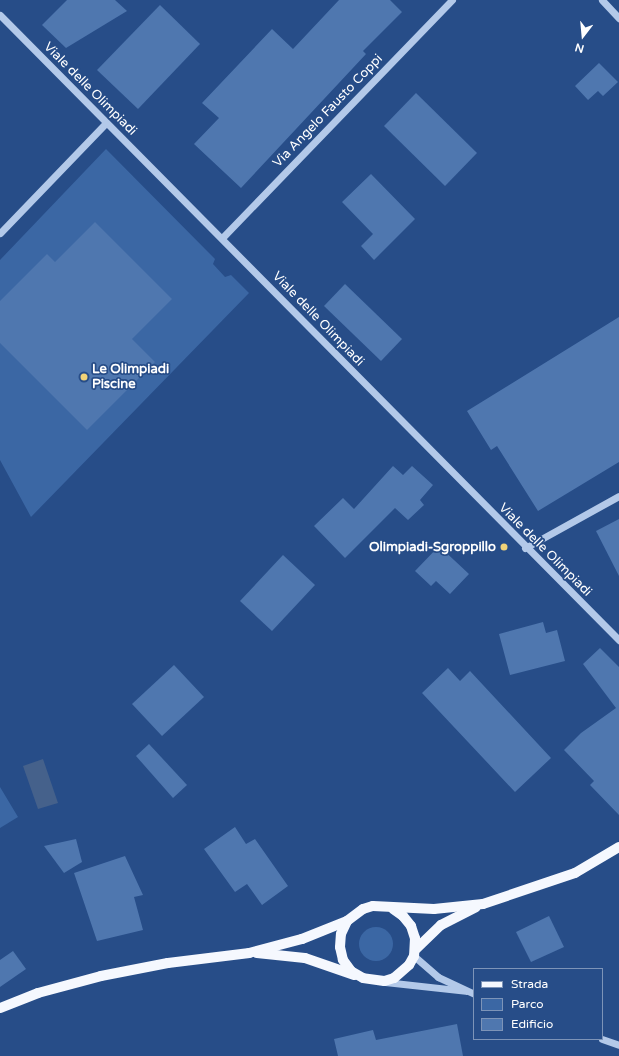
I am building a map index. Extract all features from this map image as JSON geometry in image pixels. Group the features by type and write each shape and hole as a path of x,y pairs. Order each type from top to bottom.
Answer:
{"main road":[{"path":"414,953 441,925 483,904 574,873 619,847"},
{"path":"0,1008 38,993 101,976 168,963 249,953 302,939 347,921 363,909 373,906 392,909 434,909 483,904"},
{"path":"249,953 305,958 374,981 394,978 409,965 414,953 415,938 411,926 403,916 392,909"},
{"path":"347,921 341,934 340,947 343,960 351,971 363,978"}],"street":[{"name":"Via Angelo Fausto Coppi","path":"222,238 452,0"},
{"path":"602,0 619,18"},
{"name":"Viale delle Olimpiadi","path":"0,15 222,238 526,548 619,640"},
{"path":"0,233 106,123"},
{"path":"526,548 619,496"},
{"path":"414,953 438,977 466,992"},
{"path":"374,981 473,994"},
{"path":"603,1039 619,1045"}],"green space":[{"name":"Le Olimpiadi Piscine","path":"106,149 215,259 213,264 225,277 231,275 249,293 31,517 0,460 0,260"},
{"path":"0,787 18,817 0,828"},
{"path":"376,927 388,932 393,944 388,956 376,961 364,956 359,944 364,932"}],"shaded area":[{"path":"43,759 58,803 38,809 23,766"}],"building":[{"path":"67,0 115,0 127,11 66,48 42,25"},
{"path":"339,0 390,0 402,12 363,51 366,54 241,188 194,144 219,118 202,103 272,29 293,49"},
{"path":"160,5 200,44 138,109 97,70"},
{"path":"599,63 618,82 603,96 598,91 588,100 575,86"},
{"path":"416,93 477,153 445,186 384,126"},
{"path":"371,174 415,219 374,260 361,246 373,234 342,202"},
{"path":"95,222 172,299 132,339 155,362 87,430 0,343 0,301 47,254 55,262"},
{"path":"345,284 402,339 381,361 324,306"},
{"path":"619,317 619,462 538,511 497,446 491,450 467,411"},
{"path":"393,466 403,475 412,466 433,485 420,500 424,505 408,520 395,508 345,558 314,526 343,498 354,509"},
{"path":"619,519 619,576 596,531"},
{"path":"439,546 469,574 450,594 436,581 431,586 415,571"},
{"path":"283,555 315,585 272,631 240,601"},
{"path":"543,622 546,633 557,630 565,661 510,675 499,634"},
{"path":"600,648 619,667 619,815 590,785 594,781 564,750 581,733 616,708 583,664"},
{"path":"174,665 204,697 162,736 132,704"},
{"path":"448,668 460,681 470,671 551,758 515,792 422,693"},
{"path":"149,744 187,785 173,798 136,756"},
{"path":"235,827 246,844 255,839 288,886 262,905 247,884 235,892 204,849"},
{"path":"76,839 82,862 64,873 44,846"},
{"path":"125,856 143,895 134,897 143,930 97,941 74,873"},
{"path":"549,916 564,947 531,962 516,932"},
{"path":"13,951 26,969 0,987 0,960"},
{"path":"457,1024 463,1056 338,1056 334,1039 373,1030 376,1040"}],"place":[{"name":"Le Olimpiadi Piscine","path":"84,377"},
{"name":"Olimpiadi-Sgroppillo","path":"504,547"}]}
